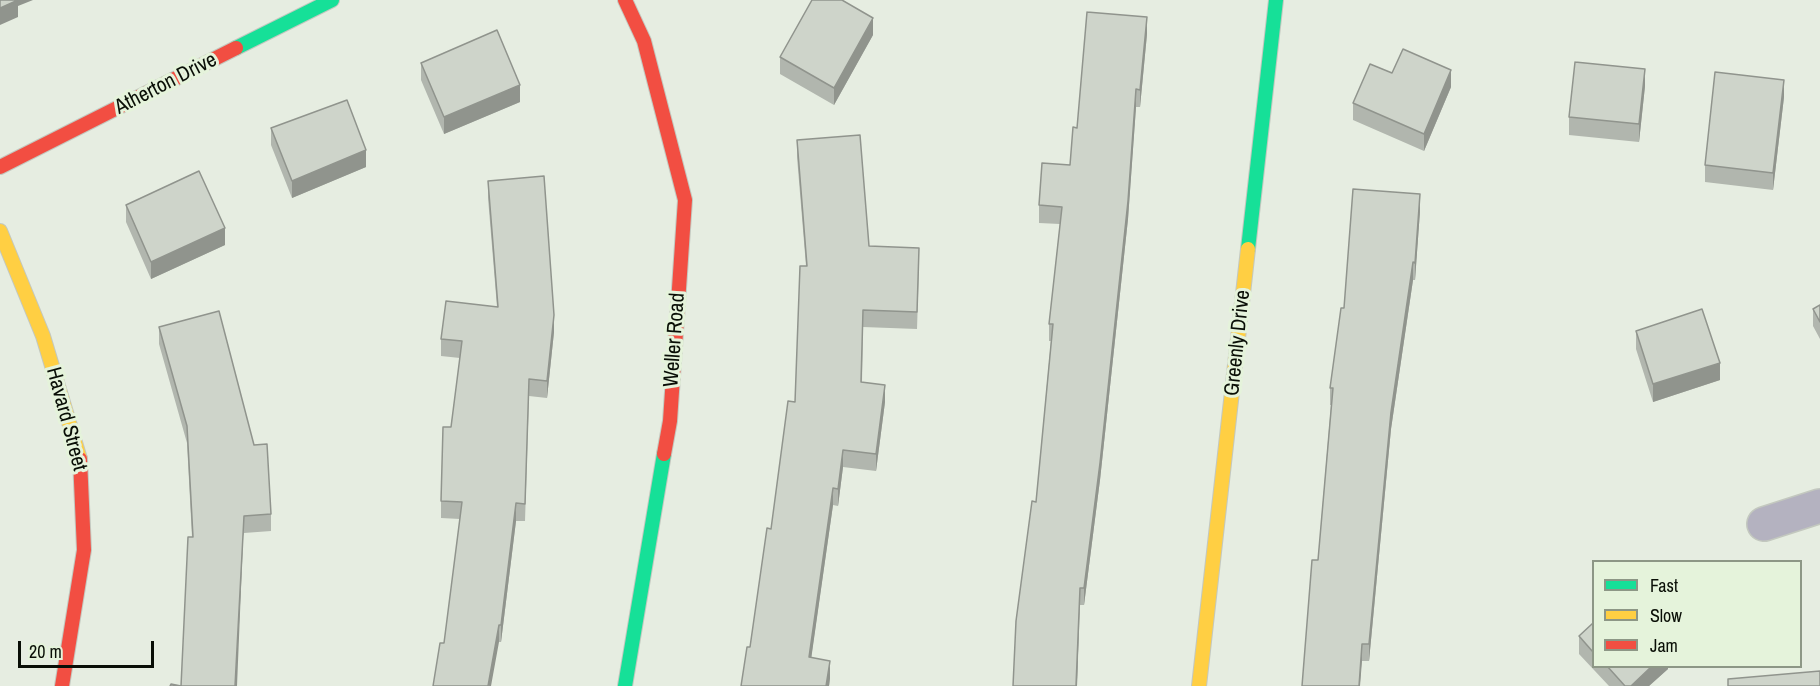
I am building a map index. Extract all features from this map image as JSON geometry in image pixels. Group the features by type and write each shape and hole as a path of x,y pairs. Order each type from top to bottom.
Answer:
{"street":[{"name":"Atherton Drive","path":"0,167 332,0"},
{"name":"Weller Road","path":"625,686 670,421 685,200 644,41 626,0"},
{"name":"Greenly Drive","path":"1199,686 1276,0"},
{"name":"Havard Street","path":"0,231 43,336 81,464 84,550 62,686"},
{"path":"1764,524 1820,506"}],"building":[{"path":"0,0 18,0 0,8"},
{"path":"812,0 842,0 873,18 834,88 780,57"},
{"path":"1087,12 1147,17 1140,90 1136,89 1128,201 1100,463 1084,588 1080,588 1076,686 1013,686 1016,621 1032,501 1036,502 1053,324 1049,324 1062,207 1039,205 1042,163 1070,165 1073,127 1077,128"},
{"path":"497,30 520,85 444,117 421,63"},
{"path":"1403,49 1451,70 1424,134 1353,103 1370,64 1392,73"},
{"path":"1575,62 1645,69 1639,124 1569,117"},
{"path":"1715,72 1784,80 1773,173 1705,165"},
{"path":"347,100 366,150 292,181 271,128"},
{"path":"860,135 869,246 919,248 917,312 863,310 861,382 885,385 876,454 843,450 838,489 833,488 809,657 830,661 826,686 741,686 747,647 750,647 767,528 771,529 788,401 795,402 800,266 807,266 797,140"},
{"path":"199,171 225,228 151,262 126,205"},
{"path":"544,176 554,315 547,381 529,379 525,504 516,503 501,625 499,625 488,686 433,686 440,643 444,643 462,502 441,501 443,427 451,427 462,341 441,339 446,301 498,307 488,181"},
{"path":"1353,189 1420,194 1415,263 1413,262 1391,412 1369,644 1362,644 1359,686 1302,686 1312,560 1318,560 1333,388 1330,388 1341,308 1344,308"},
{"path":"1820,305 1820,322 1813,309"},
{"path":"1702,309 1720,363 1653,384 1636,331"},
{"path":"219,311 254,445 267,444 271,514 244,516 235,686 181,686 188,537 193,537 187,426 159,327"},
{"path":"1592,624 1592,651 1579,636"},
{"path":"1609,668 1650,668 1631,686 1625,686"},
{"path":"1820,671 1820,686 1728,686 1728,679"}],"traffic: fast":[{"path":"236,48 332,0"},
{"path":"1248,249 1276,0"},
{"path":"625,686 664,454"}],"traffic: slow":[{"path":"0,231 43,336 80,459"},
{"path":"1199,686 1248,249"}],"traffic: jam":[{"path":"625,0 644,41 685,200 670,421 664,454"},
{"path":"0,167 236,48"},
{"path":"62,686 84,550 80,459"}]}
